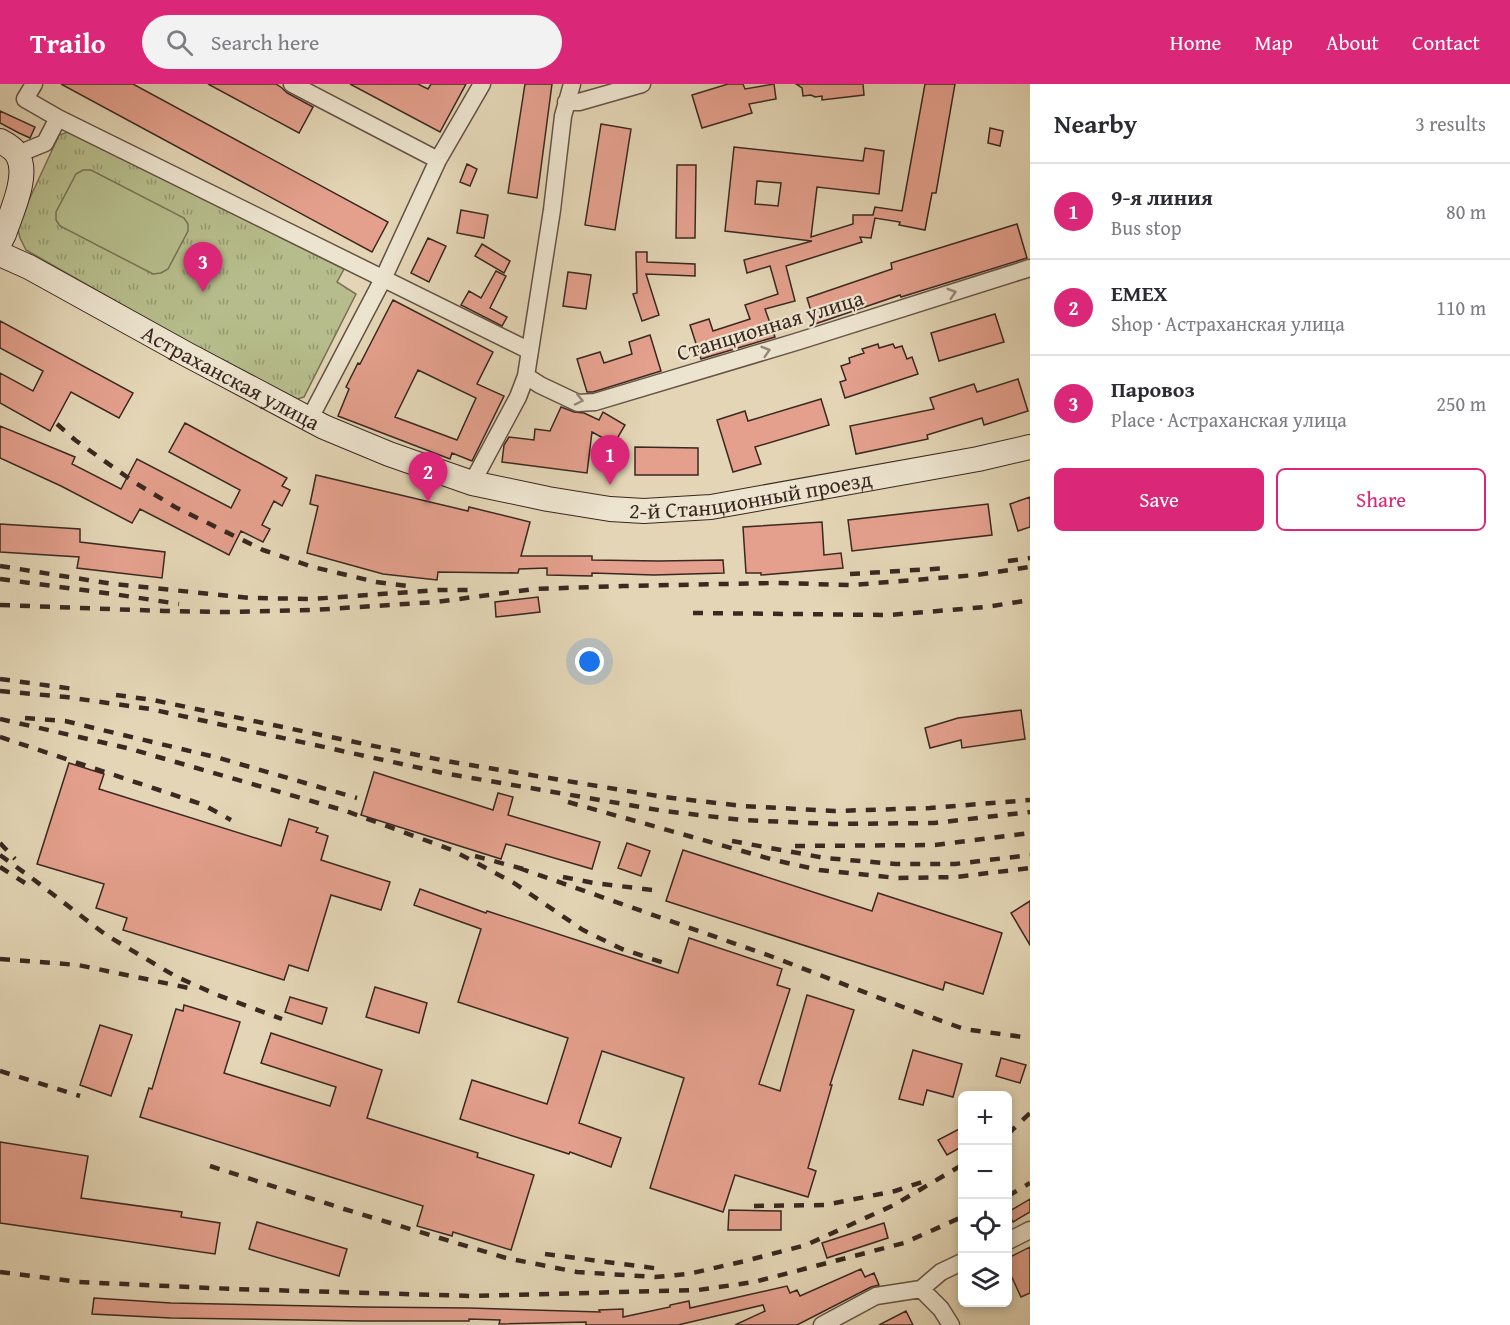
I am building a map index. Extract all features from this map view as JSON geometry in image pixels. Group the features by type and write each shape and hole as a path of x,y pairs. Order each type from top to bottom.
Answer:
{"main road":[{"path":"0,242 21,180 21,167 9,148"},
{"name":"Астраханская улица","path":"0,254 309,420 389,454 472,483"},
{"name":"2-й Станционный проезд","path":"472,483 610,509 644,511 711,507 978,459 1030,447"}],"street":[{"path":"34,84 25,99 58,118 530,351"},
{"path":"292,84 438,160"},
{"path":"309,420 383,279 438,160 482,84"},
{"path":"472,483 518,397 526,376 566,102 572,84"},
{"path":"566,102 579,102 642,84"},
{"path":"9,148 45,143 58,118"},
{"name":"Станционная улица","path":"526,376 578,403 595,402 1030,268"},
{"path":"1012,1239 1030,1230"},
{"path":"822,1325 876,1296 921,1289 941,1272 958,1264"},
{"path":"921,1289 951,1325"}],"green space":[{"path":"68,132 344,269 337,282 356,294 304,397 297,399 193,345 26,250 17,226 59,135"},
{"path":"83,170 91,170 184,218 188,224 188,231 168,269 153,274 60,226 56,220 56,212 76,174"}],"building":[{"path":"61,84 133,84 388,222 372,252"},
{"path":"208,84 276,84 287,93 313,107 299,133"},
{"path":"350,84 418,84 428,89 431,84 466,84 440,132"},
{"path":"525,84 552,84 537,198 508,193"},
{"path":"728,84 743,84 745,89 774,84 776,99 749,104 752,113 702,128 692,95"},
{"path":"796,84 863,84 864,95 822,100 822,96 803,96 802,88"},
{"path":"925,84 955,84 936,193 932,193 925,230 899,225 900,222 875,218 871,238 860,237 862,242 786,266 795,301 765,309 775,337 701,359 690,325 709,319 713,331 750,319 745,305 778,294 770,266 747,273 744,260 812,241 725,231 734,147 863,161 865,148 884,151 879,194 817,187 811,237 853,224 853,215 873,215 875,207 902,211","holes":["757,181 781,183 778,206 755,204"]},
{"path":"0,111 35,127 30,138 0,123"},
{"path":"601,124 631,129 615,230 585,225"},
{"path":"990,128 1003,131 1000,146 988,143"},
{"path":"467,164 477,169 470,186 460,182"},
{"path":"677,165 696,165 695,238 676,238"},
{"path":"461,210 488,215 484,238 457,233"},
{"path":"1017,224 1027,258 901,297 900,295 815,324 807,298 892,269 891,263"},
{"path":"428,238 446,246 429,282 411,273"},
{"path":"482,244 510,261 504,273 475,256"},
{"path":"636,252 647,252 647,262 695,264 695,276 646,274 659,315 642,321 633,294 637,293"},
{"path":"496,271 506,276 490,308 507,317 502,326 461,305 469,291 481,298"},
{"path":"568,272 591,275 586,309 563,306"},
{"path":"393,300 493,352 477,384 504,396 472,461 452,453 450,459 338,416 349,389 346,387 358,363 360,364","holes":["418,370 476,398 457,440 395,417"]},
{"path":"995,314 1004,342 939,361 931,333"},
{"path":"0,321 133,393 119,418 71,392 50,431 0,403 0,373 33,391 43,371 0,348"},
{"path":"650,335 661,371 587,392 577,359 600,352 604,363 632,354 629,342"},
{"path":"878,344 879,348 893,344 895,348 902,346 907,359 912,357 918,374 845,398 840,382 846,380 841,366 850,363 849,358 864,353 862,349"},
{"path":"1018,379 1028,411 984,425 982,418 927,435 928,439 856,454 850,426 934,409 930,398 974,384 977,392"},
{"path":"821,399 829,425 755,447 761,464 733,472 717,420 745,411 748,421"},
{"path":"561,407 599,420 603,412 625,425 614,444 592,432 587,473 502,462 504,445 509,437 534,440 535,429 550,431"},
{"path":"185,423 287,478 282,486 290,490 282,506 274,501 262,525 270,529 263,542 241,531 229,555 140,509 132,523 61,486 0,458 0,426 75,457 72,464 121,489 137,459 231,508 240,490 169,452"},
{"path":"635,447 698,448 698,475 635,475"},
{"path":"316,475 468,511 469,507 530,522 521,556 592,556 592,560 723,560 724,573 547,575 547,568 519,569 518,573 438,572 437,580 383,574 307,553 318,506 310,504"},
{"path":"1030,497 1030,527 1018,531 1010,504"},
{"path":"988,504 992,535 852,551 848,520"},
{"path":"822,522 824,555 841,553 843,568 761,575 761,573 746,573 743,527"},
{"path":"0,524 80,529 80,542 165,552 162,578 77,568 79,557 0,552"},
{"path":"538,597 540,612 496,617 495,602"},
{"path":"1021,710 1025,739 962,748 961,740 930,748 925,728 958,718"},
{"path":"69,763 104,774 99,789 281,846 289,819 318,828 316,832 328,836 321,860 390,882 381,910 331,895 308,971 289,965 284,980 123,930 127,918 96,908 104,884 37,864"},
{"path":"374,772 493,810 498,793 513,797 508,815 600,842 592,869 506,844 501,859 361,815"},
{"path":"627,843 650,851 641,876 618,868"},
{"path":"683,850 872,911 878,893 1002,933 983,994 945,982 943,990 666,901"},
{"path":"420,889 486,913 487,911 678,973 689,938 782,969 777,985 790,989 759,1084 780,1091 807,995 854,1010 830,1085 832,1085 808,1168 816,1171 808,1197 735,1175 723,1212 650,1188 684,1078 602,1051 579,1123 621,1138 611,1167 570,1152 569,1154 460,1119 472,1080 547,1104 568,1038 458,1002 481,929 414,905"},
{"path":"1030,901 1030,945 1011,913"},
{"path":"375,987 427,1003 419,1033 366,1017"},
{"path":"290,997 327,1008 322,1024 285,1012"},
{"path":"184,1005 240,1022 224,1073 330,1106 336,1087 261,1063 271,1033 382,1070 367,1118 478,1153 477,1157 534,1175 511,1250 453,1232 452,1236 417,1226 423,1206 140,1117 149,1088 152,1089 176,1009 183,1011"},
{"path":"100,1025 132,1035 111,1096 80,1085"},
{"path":"913,1050 962,1064 953,1097 927,1090 923,1105 899,1099"},
{"path":"1001,1058 1026,1065 1020,1083 996,1076"},
{"path":"958,1130 958,1149 947,1155 938,1140"},
{"path":"0,1142 88,1156 81,1198 182,1212 181,1217 220,1223 215,1254 0,1223"},
{"path":"1030,1199 1030,1212 1013,1222 1012,1210"},
{"path":"729,1210 781,1211 781,1230 728,1230"},
{"path":"257,1222 347,1249 339,1276 249,1249"},
{"path":"884,1223 888,1238 827,1258 822,1243"},
{"path":"1030,1247 1030,1293 1021,1297 1012,1278 1012,1256"},
{"path":"861,1269 865,1277 874,1273 879,1285 797,1325 735,1325 765,1311 763,1305 678,1325 586,1325 586,1322 499,1324 500,1320 469,1319 469,1321 362,1321 171,1318 92,1314 94,1298 171,1303 600,1312 599,1310 623,1309 623,1317 689,1301 690,1308 787,1286 790,1293 797,1290 800,1296"},
{"path":"906,1311 913,1325 879,1325"}],"railway":[{"path":"57,424 75,440 134,482 175,507 263,550 313,567 376,582 408,586"},
{"path":"1008,561 1030,558"},
{"path":"0,566 113,584 251,598 312,599 438,590 474,590"},
{"path":"0,605 226,612 313,610 436,602 534,589 775,583 852,585 976,575 1030,567"},
{"path":"850,574 949,568"},
{"path":"0,579 179,604"},
{"path":"693,613 889,615 986,607 1030,600"},
{"path":"0,679 74,689"},
{"path":"0,691 66,697 150,709 443,773 664,811 742,820 833,824 934,823 1030,812"},
{"path":"116,695 153,700 446,761 664,797 743,806 834,811 930,808 1030,800"},
{"path":"25,718 65,721 219,758 357,798"},
{"path":"0,719 127,748 346,811 452,850 514,883 583,930 622,949 670,965"},
{"path":"0,737 204,805 231,820"},
{"path":"568,802 774,860 819,870 897,878 956,877 1030,868"},
{"path":"795,846 935,845 1030,833"},
{"path":"732,841 825,858 896,864 955,864 1030,855"},
{"path":"0,843 15,859"},
{"path":"0,855 106,935 175,976 282,1019"},
{"path":"475,856 527,870"},
{"path":"0,867 25,883"},
{"path":"519,868 773,957 964,1029 1030,1038"},
{"path":"563,877 661,891"},
{"path":"0,959 78,965 189,988"},
{"path":"0,1071 80,1096"},
{"path":"1012,1130 1030,1113"},
{"path":"210,1166 506,1258 577,1272 655,1277 688,1274 806,1245 894,1205 958,1167"},
{"path":"754,1206 825,1205 895,1191 922,1182"},
{"path":"1012,1194 1030,1183"},
{"path":"0,1272 79,1282 473,1296 698,1290 754,1282 904,1243 958,1219"},
{"path":"545,1254 661,1269"}],"place":[{"name":"Паровоз","path":"203,292"},
{"name":"9-я линия","path":"610,485"},
{"name":"EMEX","path":"428,502"}]}
